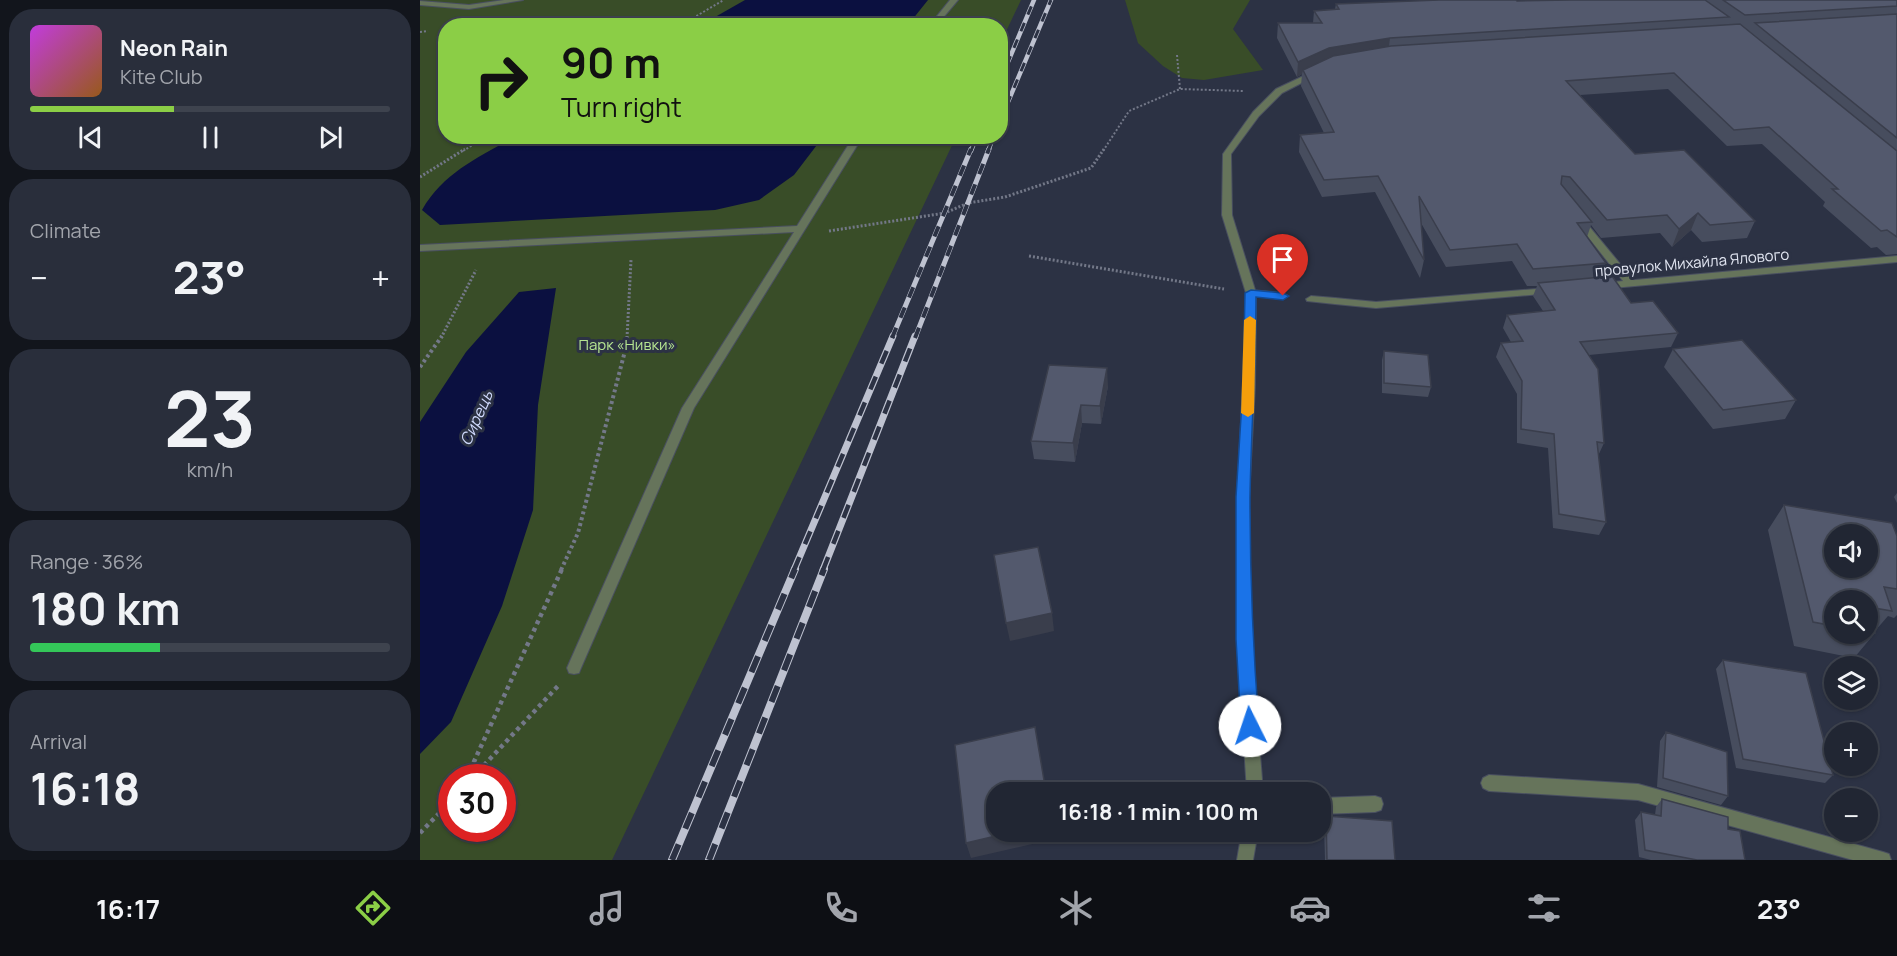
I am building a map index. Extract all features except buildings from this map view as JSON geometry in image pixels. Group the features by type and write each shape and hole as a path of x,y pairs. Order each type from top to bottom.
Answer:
{"street":[{"path":"420,3 469,7 519,0"},
{"path":"939,18 954,0"},
{"path":"1254,782 1244,639 1243,497 1251,293 1227,215 1227,154 1256,114 1279,91 1328,67"},
{"path":"574,668 688,408 854,144"},
{"path":"1574,214 1631,284"},
{"path":"420,248 799,229"},
{"name":"провулок Михайла Ялового","path":"1585,288 1897,258"},
{"path":"1311,299 1376,305 1562,290"},
{"path":"1251,293 1283,296"},
{"path":"1489,783 1638,792 1883,860"},
{"path":"1331,806 1375,804"},
{"path":"1245,860 1248,842"}],"path":[{"path":"693,18 724,0"},
{"path":"420,32 428,31"},
{"path":"1177,55 1180,89"},
{"path":"799,229 818,232 945,213 968,203 1005,197 1091,168 1129,111 1180,89 1279,91"},
{"path":"420,177 474,144"},
{"path":"472,764 578,533 626,346 632,238"},
{"path":"420,367 437,345 488,245"},
{"path":"1029,256 1251,293"},
{"path":"484,764 574,668"},
{"path":"420,834 438,815"}],"green space":[{"name":"Парк «Нивки»","path":"420,0 1021,0 1008,27 1008,18 438,18 438,144 953,144 612,860 420,860"},
{"path":"1125,0 1250,0 1233,29 1263,70 1204,80 1182,78 1163,66 1138,43"}],"water":[{"path":"745,0 928,0 914,18 713,18"},
{"path":"502,144 818,144 794,175 759,200 715,210 440,225 422,210 451,176"},
{"name":"Сирець","path":"556,288 538,405 533,510 502,606 451,722 420,754 420,422 466,352 519,292"}],"railway":[{"path":"1008,62 1034,0"},
{"path":"1008,102 1051,0"},
{"path":"971,151 974,144"},
{"path":"988,151 991,144"},
{"path":"892,338 971,149"},
{"path":"915,338 989,149"},
{"path":"794,570 893,336"},
{"path":"823,570 915,336"},
{"path":"672,860 795,569"},
{"path":"709,860 824,569"}],"slow traffic":[{"path":"1248,413 1250,320"}],"route":[{"path":"1250,726 1244,639 1243,497 1251,293 1283,296"}]}
